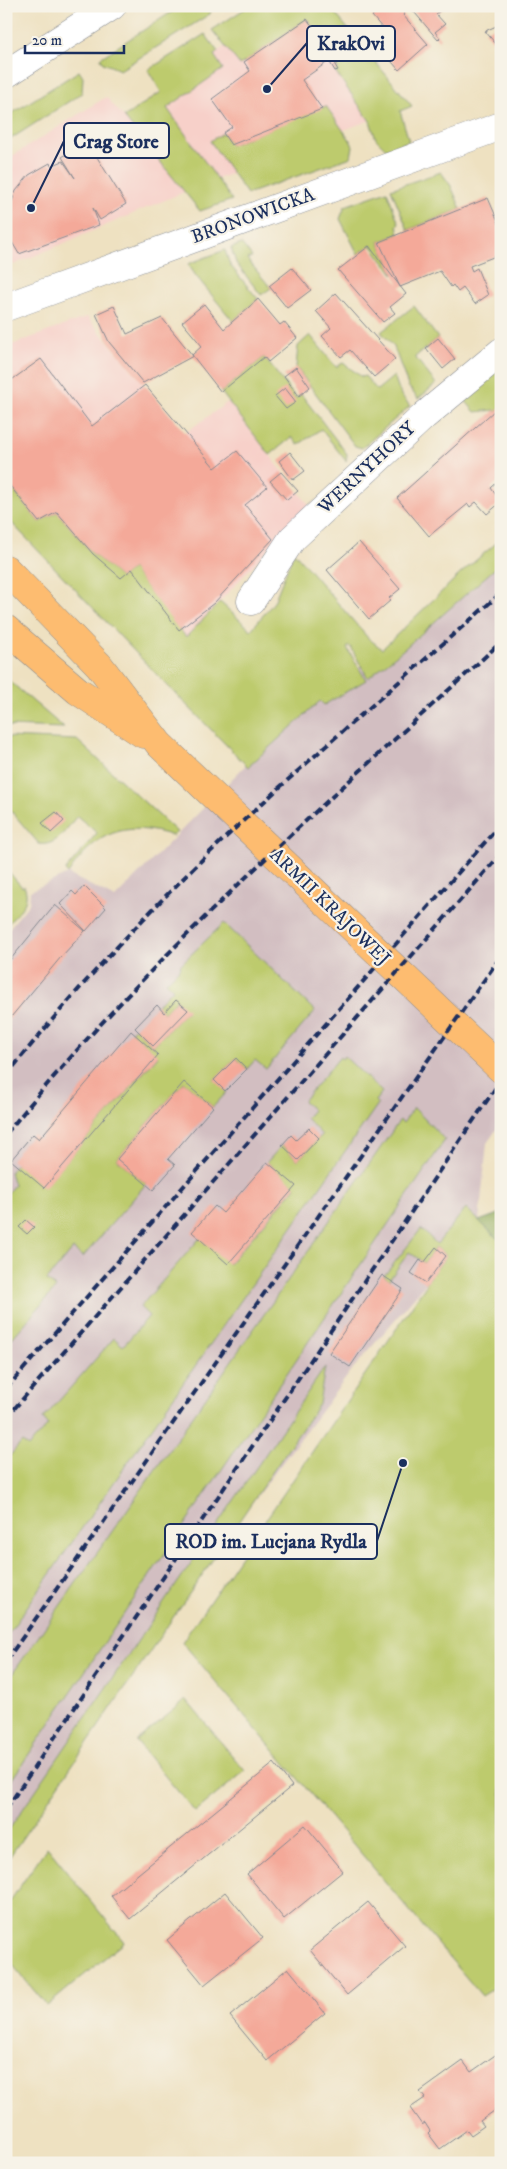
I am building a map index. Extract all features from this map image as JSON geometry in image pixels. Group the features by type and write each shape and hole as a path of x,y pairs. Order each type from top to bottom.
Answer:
{"main road":[{"name":"ARMII KRAJOWEJ","path":"6,569 99,665 159,744 501,1069"},
{"name":"ARMII KRAJOWEJ","path":"9,632 78,691 159,744"}],"street":[{"path":"6,74 112,6"},
{"name":"BRONOWICKA","path":"6,307 501,126"},
{"name":"WERNYHORY","path":"251,601 292,538 424,416 501,352"}],"shaded area":[{"path":"283,6 329,6 412,106 357,125 184,192 13,265 6,253 6,160 106,97 124,117"},
{"path":"87,317 185,433 228,402 309,505 186,638 93,554 57,512 39,522 6,481 6,347"},
{"path":"501,539 501,1123 487,1143 479,1221 352,1370 217,1549 6,1857 6,932 29,904 30,891 68,874 115,898 285,725 382,649 460,574"}],"green space":[{"path":"181,6 212,6 210,14 120,70 103,63 100,58"},
{"path":"249,6 329,6 412,106 400,111 409,141 386,149 376,139 370,121 335,71 338,69 335,65 339,62 307,19 240,65 212,30"},
{"path":"205,34 218,52 214,55 223,69 167,108 232,200 200,211 124,117 161,92 148,70"},
{"path":"79,71 83,77 82,93 6,142 6,117"},
{"path":"326,106 353,146 351,157 247,194 210,141 223,133 231,145"},
{"path":"441,172 451,186 461,209 408,230 391,189"},
{"path":"387,191 399,224 397,225 399,234 379,242 394,275 371,245 358,254 340,219 345,206"},
{"path":"242,244 252,257 247,259 271,288 261,295 236,263 231,248"},
{"path":"225,250 230,265 258,299 233,321 188,264"},
{"path":"414,306 438,338 415,357 436,384 418,399 408,386 394,347 381,332"},
{"path":"310,335 336,367 343,363 362,377 365,376 377,390 394,376 401,395 410,406 362,448 355,446 296,367 298,346"},
{"path":"264,357 296,398 301,394 347,454 346,461 321,429 298,445 292,437 270,455 221,392"},
{"path":"501,365 501,407 496,412 495,410 475,412 462,397"},
{"path":"6,481 39,522 57,512 93,554 121,578 132,569 186,637 220,602 251,630 274,602 294,552 368,638 382,649 460,574 501,539 501,563 404,649 368,678 350,646 347,648 366,680 324,705 320,701 248,767 6,517"},
{"path":"6,678 64,728 6,726"},
{"path":"6,737 77,740 177,832 173,836 140,829 113,833 100,839 89,848 68,874 65,871 97,833 77,816 56,840 51,843 39,844 6,805"},
{"path":"8,871 22,887 24,886 26,897 22,908 6,926"},
{"path":"224,923 315,1011 266,1069 255,1060 247,1069 236,1058 214,1080 227,1092 213,1107 184,1082 117,1159 146,1184 83,1257 73,1249 47,1280 56,1288 6,1345 6,1195 14,1185 10,1172 17,1164 44,1187 158,1056 131,1031 135,1028 153,1046 187,1011 176,1000 164,1013 157,1005 173,989 166,982 181,967 180,965"},
{"path":"344,1056 382,1092 375,1101 378,1104 6,1637 6,1460 22,1442 28,1447 48,1425 43,1419 114,1338 123,1346 149,1316 140,1307 200,1238 229,1264 296,1187 267,1162 282,1145 298,1160 322,1135 306,1118 313,1110 303,1101 340,1057 342,1059"},
{"path":"414,1108 445,1140 6,1788 6,1683 400,1120 403,1123"},
{"path":"466,1208 501,1242 501,1984 482,1996 182,1642 446,1256 436,1247 424,1263 409,1252 389,1280 384,1276 421,1229 437,1244"},
{"path":"501,1213 501,1242 479,1221"},
{"path":"325,1367 319,1404 6,1862 6,1834"},
{"path":"186,1700 245,1771 195,1812 136,1741"},
{"path":"47,1847 124,1942 47,2006 6,1957 6,1907"}],"building":[{"path":"382,6 398,6 405,14 403,15 428,44 399,70 372,39 383,29 372,16"},
{"path":"409,6 446,6 436,14 445,24 435,32 440,38 438,40"},
{"path":"307,19 339,62 335,65 338,70 335,71 329,61 302,80 322,109 231,145 223,133 232,127 212,99 250,71 244,62"},
{"path":"501,24 501,50 485,31"},
{"path":"87,141 126,204 100,220 93,208 99,225 19,254 9,237 7,222 9,209 16,191 29,175 50,163 51,166 63,161 75,178 62,157"},
{"path":"488,198 501,228 501,254 470,266 472,271 477,268 488,295 475,304 463,288 458,292 453,285 451,287 440,271 400,287 379,242"},
{"path":"369,246 406,294 390,307 395,313 383,322 338,270"},
{"path":"292,268 311,290 287,308 269,286"},
{"path":"336,293 395,359 374,377 350,350 341,357 322,336 331,328 316,311"},
{"path":"258,299 280,325 284,322 297,338 268,362 264,357 221,392 192,355 202,346 182,322 204,304 224,329"},
{"path":"114,306 127,334 162,318 193,356 143,383 109,342 96,314"},
{"path":"438,338 455,359 443,369 426,348"},
{"path":"41,359 92,426 145,385 215,468 237,451 267,487 245,505 273,539 214,603 179,630 132,569 121,578 93,554 57,512 39,522 6,481 6,384"},
{"path":"296,367 310,387 299,396 284,376"},
{"path":"285,388 296,402 286,409 275,396"},
{"path":"501,407 501,479 491,488 501,502 487,514 476,502 470,507 468,504 429,536 397,498 495,410 496,412"},
{"path":"290,452 305,471 293,480 279,461"},
{"path":"281,472 298,491 287,500 270,481"},
{"path":"359,542 400,589 389,598 391,600 369,619 327,570"},
{"path":"56,812 64,821 51,833 42,823"},
{"path":"84,886 106,908 86,931 60,904 72,891 76,895"},
{"path":"55,905 85,931 6,1023 6,965"},
{"path":"176,1000 188,1010 153,1046 135,1028 157,1005 164,1013"},
{"path":"131,1031 158,1055 44,1188 11,1160 33,1134 39,1139"},
{"path":"236,1058 247,1069 225,1091 214,1080"},
{"path":"184,1082 213,1107 168,1159 175,1165 153,1190 117,1159"},
{"path":"309,1128 319,1138 298,1160 282,1145 291,1135 296,1140"},
{"path":"267,1162 296,1186 228,1264 192,1232 215,1206 223,1213"},
{"path":"26,1220 34,1227 27,1234 19,1227"},
{"path":"436,1247 446,1256 426,1283 411,1273 420,1260 424,1263"},
{"path":"382,1275 403,1289 350,1367 329,1353"},
{"path":"274,1763 292,1786 130,1919 111,1896"},
{"path":"305,1825 343,1871 284,1919 247,1874"},
{"path":"225,1892 263,1938 204,1985 167,1940"},
{"path":"368,1902 405,1946 347,1995 310,1950"},
{"path":"288,1968 325,2013 267,2061 230,2016"},
{"path":"501,2051 501,2106 480,2121 484,2126 471,2135 467,2130 440,2149 428,2133 430,2131 425,2123 422,2125 410,2108 425,2098 420,2092 463,2061 471,2072"}],"railway":[{"path":"6,1076 103,962 207,855 316,755 501,593"},
{"path":"6,1134 62,1067 182,940 308,819 501,642"},
{"path":"6,1389 501,824"},
{"path":"6,1418 501,854"},
{"path":"6,1661 501,956"},
{"path":"6,1809 501,1080"}],"place":[{"name":"KrakOvi","path":"267,89"},
{"name":"Crag Store","path":"31,208"},
{"name":"ROD im. Lucjana Rydla","path":"403,1463"}]}
